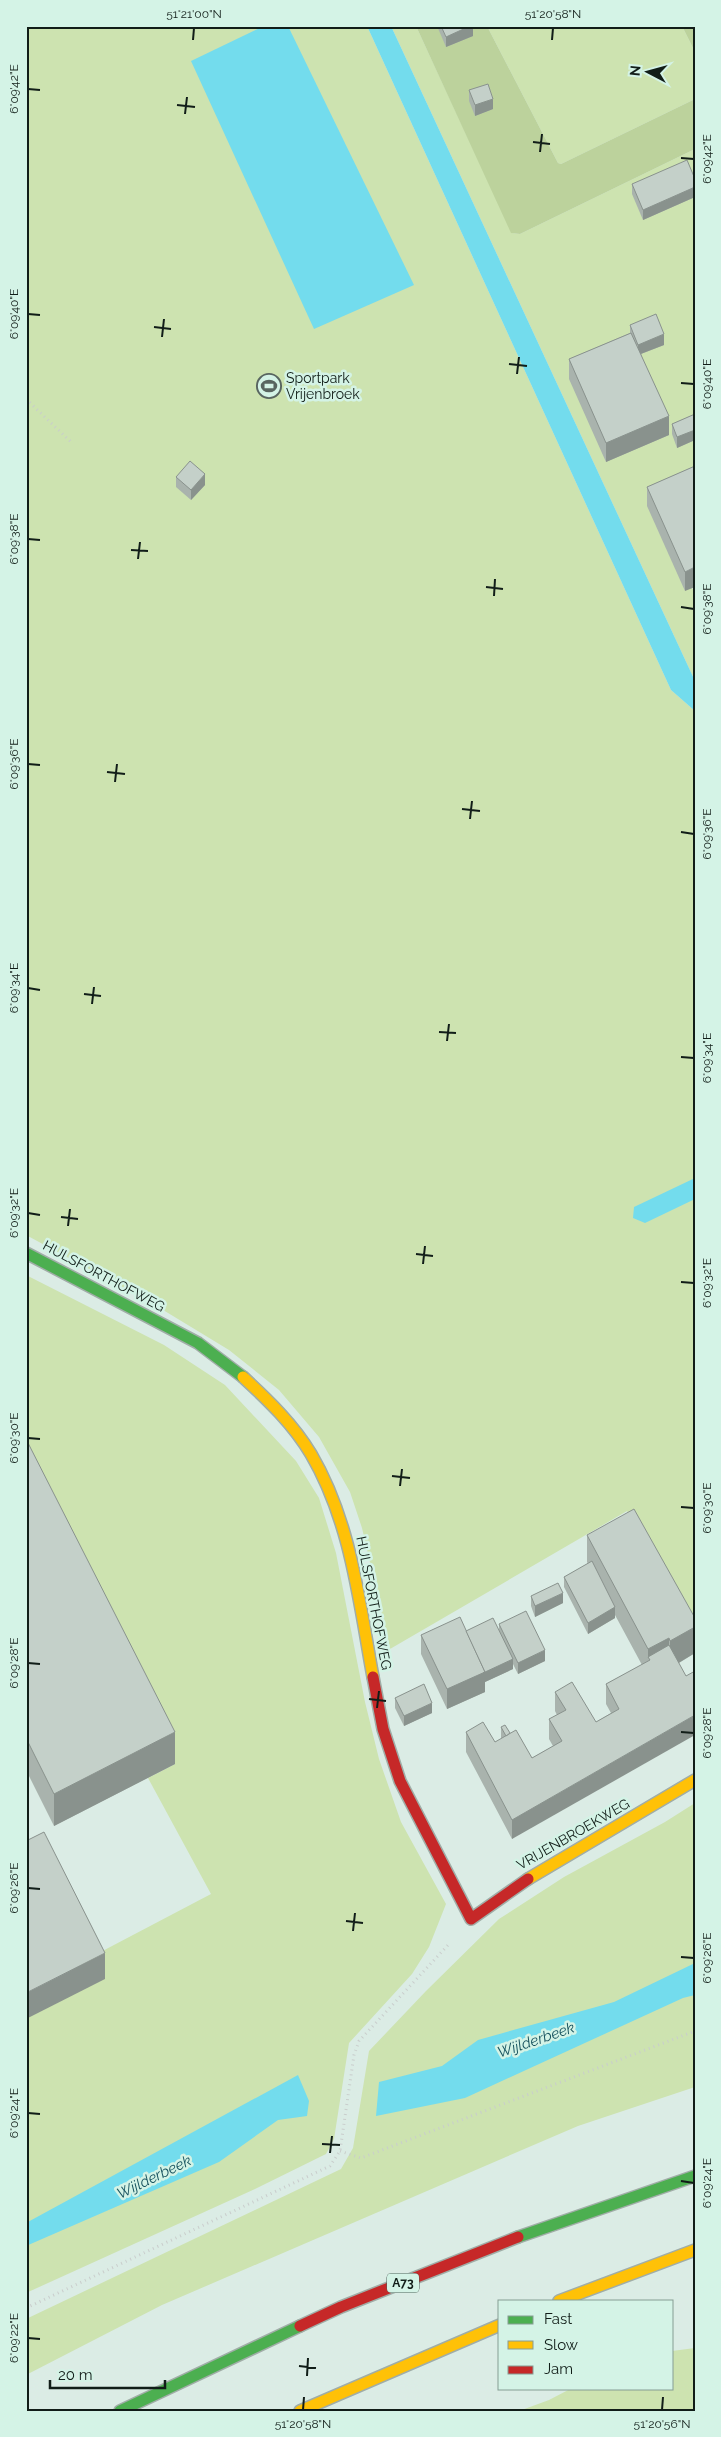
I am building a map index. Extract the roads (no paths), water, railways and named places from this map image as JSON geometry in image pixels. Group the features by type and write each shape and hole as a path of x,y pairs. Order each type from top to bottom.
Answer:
{"main road":[{"name":"HULSFORTHOFWEG","path":"26,1253 198,1343 240,1374 277,1409 310,1453 332,1495 350,1551 383,1729 400,1781 470,1919"},
{"name":"VRIJENBROEKWEG","path":"470,1919 511,1888 695,1780"},
{"name":"A73","path":"120,2411 341,2307 502,2242 695,2176"},
{"path":"562,2300 695,2250"},
{"path":"300,2411 377,2376 498,2326"}],"water":[{"path":"264,26 288,26 414,285 314,329 191,61"},
{"path":"367,26 391,26 695,681 695,711 671,690"},
{"path":"695,1178 695,1199 645,1223 633,1218 634,1207"},
{"name":"Wijlderbeek","path":"695,1963 695,1995 683,1998 465,2098 376,2116 379,2082 442,2066 478,2040 614,2002"},
{"name":"Wijlderbeek","path":"298,2075 309,2101 307,2116 278,2120 219,2162 26,2246 26,2223"}],"place":[{"name":"Sportpark Vrijenbroek","path":"269,386"}]}
